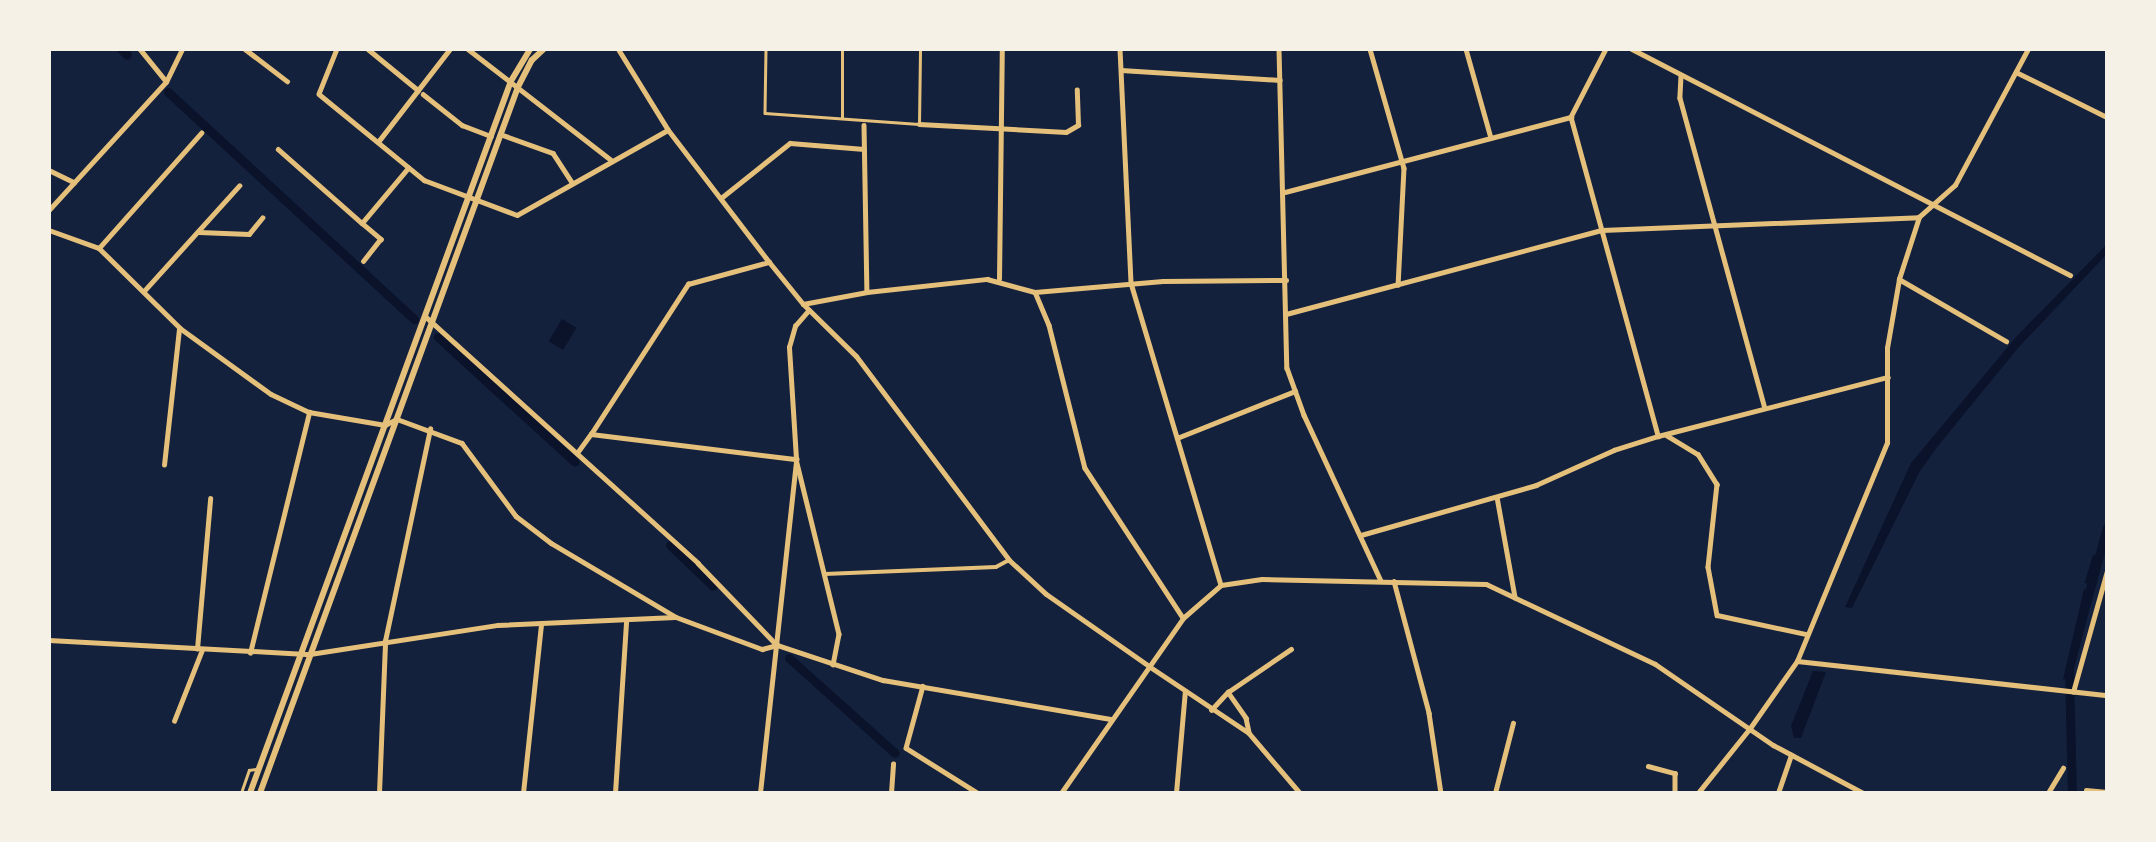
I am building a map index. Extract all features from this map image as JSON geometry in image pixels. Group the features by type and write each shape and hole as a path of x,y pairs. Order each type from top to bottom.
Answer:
{"main road":[{"path":"250,793 510,81 530,49"},
{"path":"260,793 500,134 518,87 532,60 544,49"}],"street":[{"path":"140,49 166,82"},
{"path":"49,210 166,82 182,49"},
{"path":"245,49 287,81"},
{"path":"337,49 318,94 424,180 476,203 517,215 610,159 668,130"},
{"path":"368,49 462,125 491,136"},
{"path":"378,142 420,92 450,49"},
{"path":"468,49 610,159"},
{"path":"618,49 668,130 769,262 803,304 856,356 1009,559 1046,594 1249,733 1300,793"},
{"path":"999,279 1004,129 1002,49"},
{"path":"1120,49 1130,283 1221,585"},
{"path":"1279,49 1285,192 1287,368 1381,581"},
{"path":"1370,49 1402,160 1398,285"},
{"path":"1466,49 1491,138"},
{"path":"1606,49 1571,117 1658,436"},
{"path":"1632,49 2070,275"},
{"path":"1698,793 1750,728 1797,662 1806,634 1881,464 1889,426 1887,348 1899,279 1919,217 1930,203 1955,185 2028,49"},
{"path":"1121,70 1280,80"},
{"path":"2016,72 2107,117"},
{"path":"1681,76 1680,98 1765,408"},
{"path":"919,124 1066,132 1078,125 1077,90"},
{"path":"1285,192 1571,117"},
{"path":"864,125 867,292"},
{"path":"99,248 201,134"},
{"path":"500,134 552,153 572,182"},
{"path":"721,198 790,143 864,149"},
{"path":"278,149 380,239 364,261"},
{"path":"362,223 408,168"},
{"path":"49,170 74,182"},
{"path":"145,291 239,186"},
{"path":"1286,314 1602,230 1919,217"},
{"path":"198,232 249,234 262,218"},
{"path":"49,230 99,248 180,328 242,375 309,412 385,425 397,419 462,443 516,516 551,543 676,617 762,649 777,645"},
{"path":"577,453 688,284 769,262"},
{"path":"803,304 867,292 999,279 1009,287 1034,292 1130,283 1286,280"},
{"path":"1899,279 2006,341"},
{"path":"1034,292 1049,325 1085,468 1114,519 1182,618"},
{"path":"760,793 796,459 789,347 795,326 809,310"},
{"path":"424,318 432,322 698,563 777,645 833,664 923,686 1113,720"},
{"path":"164,465 180,328"},
{"path":"1361,535 1497,496 1658,436 1888,377"},
{"path":"1177,438 1295,391"},
{"path":"250,653 309,412"},
{"path":"379,793 385,641 430,429"},
{"path":"591,434 796,459"},
{"path":"1666,435 1698,454 1717,484 1709,567 1717,615 1806,634"},
{"path":"796,459 839,634 833,664"},
{"path":"1497,496 1515,597"},
{"path":"174,720 200,649 210,499"},
{"path":"823,574 996,567 1009,559"},
{"path":"2073,692 2107,571"},
{"path":"1061,793 1182,618 1221,585 1262,579 1477,582 1656,663 1791,755 1860,792"},
{"path":"1394,581 1429,713 1441,793"},
{"path":"49,640 250,653 310,654 498,625 626,622 676,617"},
{"path":"615,793 626,622"},
{"path":"523,793 541,624"},
{"path":"1212,710 1228,692 1291,649"},
{"path":"1797,662 2107,695"},
{"path":"923,686 906,748 978,793"},
{"path":"1176,793 1185,691"},
{"path":"1228,692 1247,718 1249,733"},
{"path":"1494,793 1513,723"},
{"path":"1778,793 1791,755"},
{"path":"891,793 893,764"},
{"path":"1648,766 1675,773 1675,793"},
{"path":"2048,793 2063,768"},
{"path":"2086,790 2107,792"}],"lane":[{"path":"766,49 765,113 919,124 920,49"},
{"path":"842,49 842,118"},
{"path":"241,793 249,770 259,768"}],"water":[{"path":"2107,244 2107,254 2018,348 1938,446 1920,471 1852,608 1845,607 1911,463 2016,337"},
{"path":"562,319 577,328 563,350 549,341"},
{"path":"2093,555 2103,558 2094,586 2085,583"},
{"path":"2084,589 2094,592 2071,680 2063,679"},
{"path":"1813,671 1826,672 1801,738 1794,738 1791,726"}],"waterway":[{"path":"121,49 127,55"},
{"path":"168,92 414,319"},
{"path":"438,337 575,462"},
{"path":"2086,603 2107,527"},
{"path":"670,545 713,586"},
{"path":"789,658 895,753"},
{"path":"2069,671 2072,793"}]}
